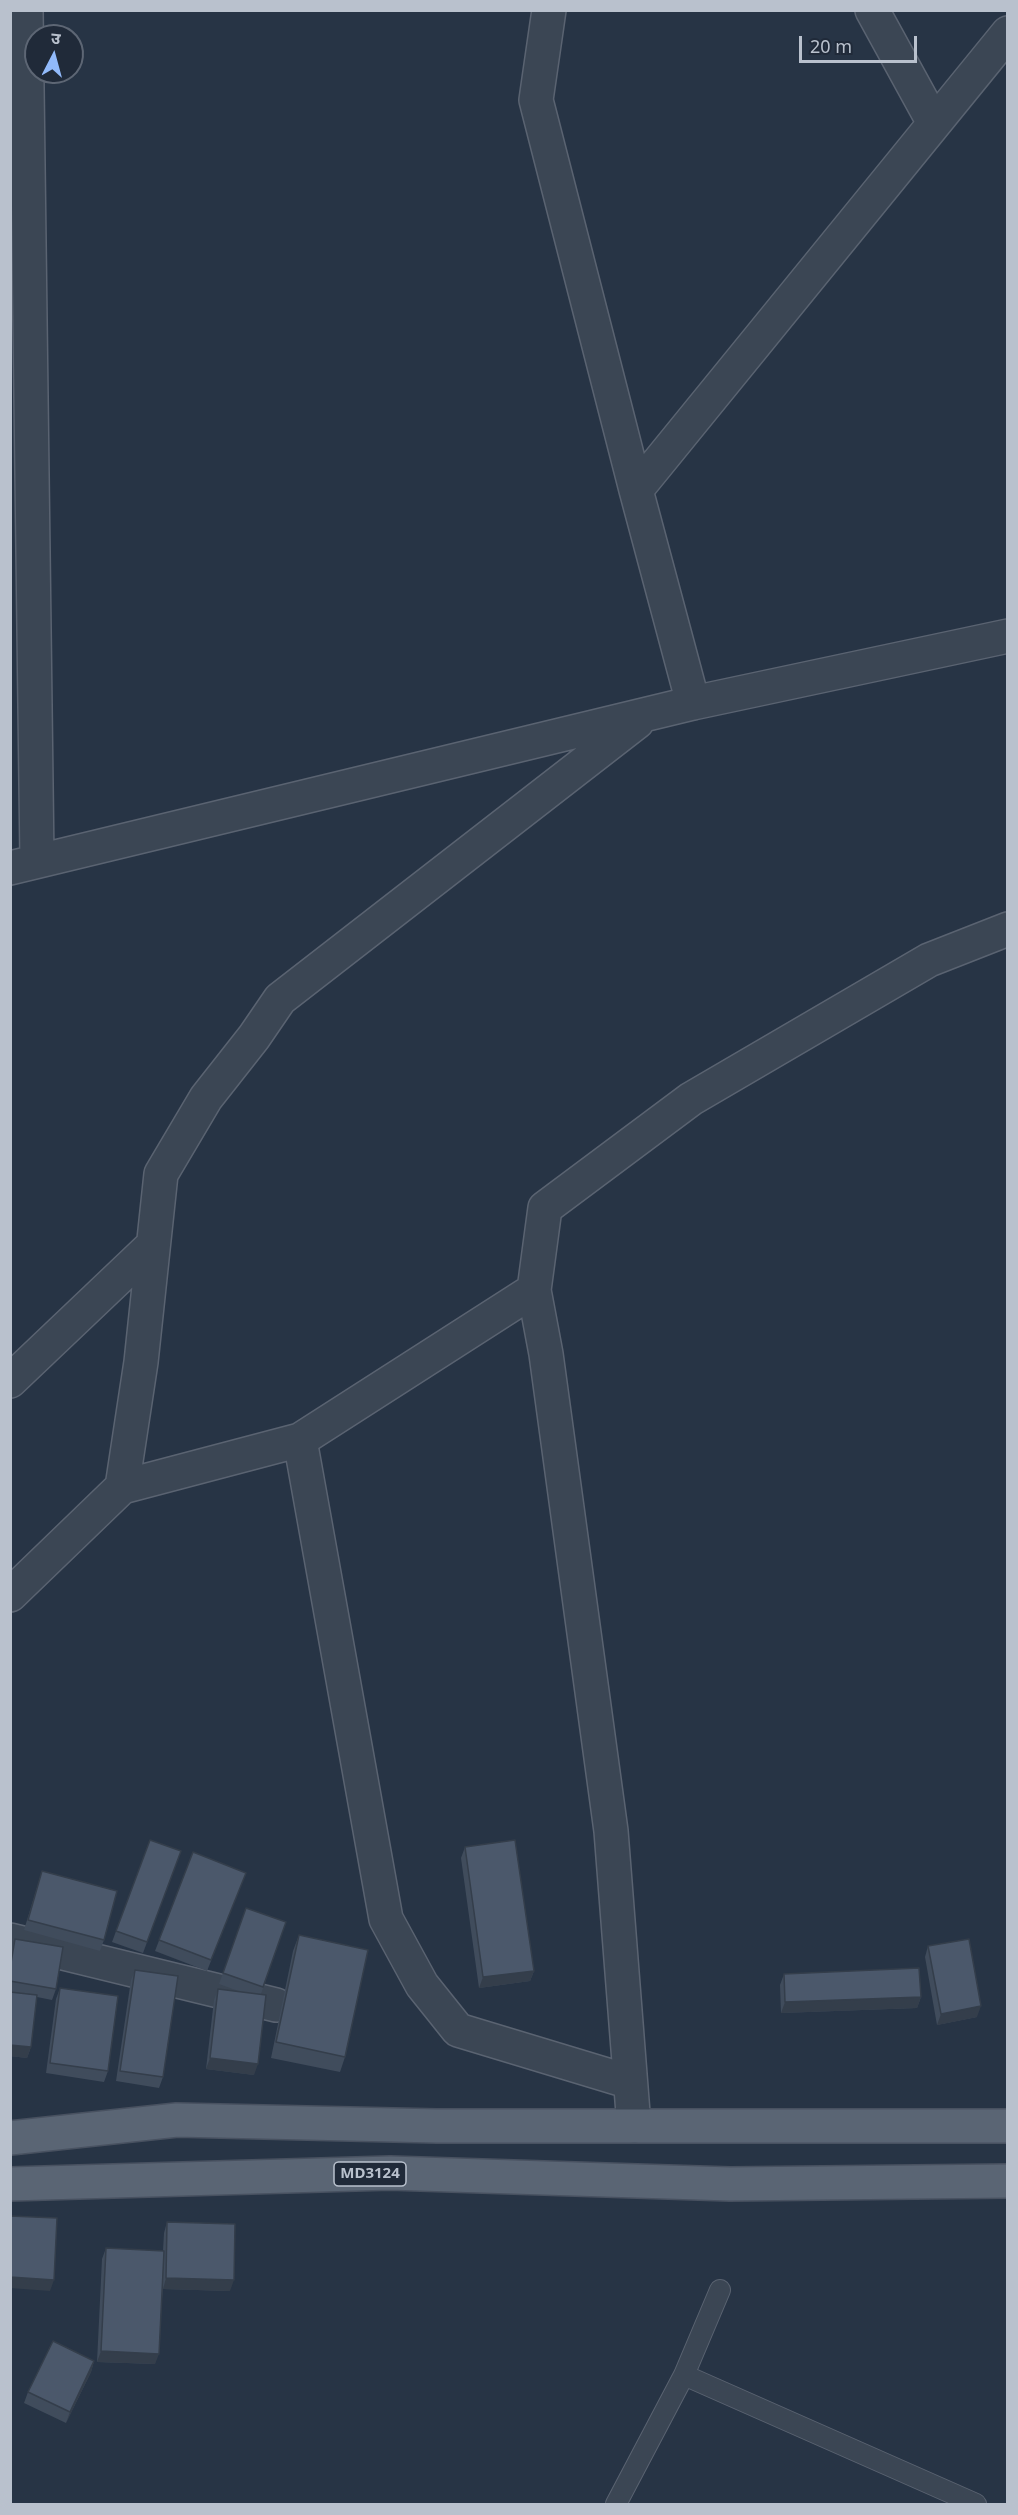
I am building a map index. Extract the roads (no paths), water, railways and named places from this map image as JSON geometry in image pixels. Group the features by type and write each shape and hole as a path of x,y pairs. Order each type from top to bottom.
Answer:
{"main road":[{"path":"10,2138 177,2120 437,2126 1008,2126"},
{"name":"MD3124","path":"10,2184 390,2173 730,2184 1008,2181"}],"street":[{"path":"26,10 24,865 693,703 1008,636"},
{"path":"549,10 536,100 693,703"},
{"path":"872,10 934,123"},
{"path":"636,490 1008,33"},
{"path":"122,1487 141,1362 161,1174 206,1098 254,1037 280,999 647,714"},
{"path":"634,2126 611,1832 546,1354 534,1290 545,1208 691,1099 929,960 1008,929"},
{"path":"10,1380 152,1246"},
{"path":"10,1595 122,1487 300,1440 534,1290"},
{"path":"300,1440 386,1919 422,1985 459,2030 630,2082"},
{"path":"10,1940 276,2005"}],"lane":[{"path":"616,2505 684,2375 720,2290"},
{"path":"684,2375 976,2505"}]}
